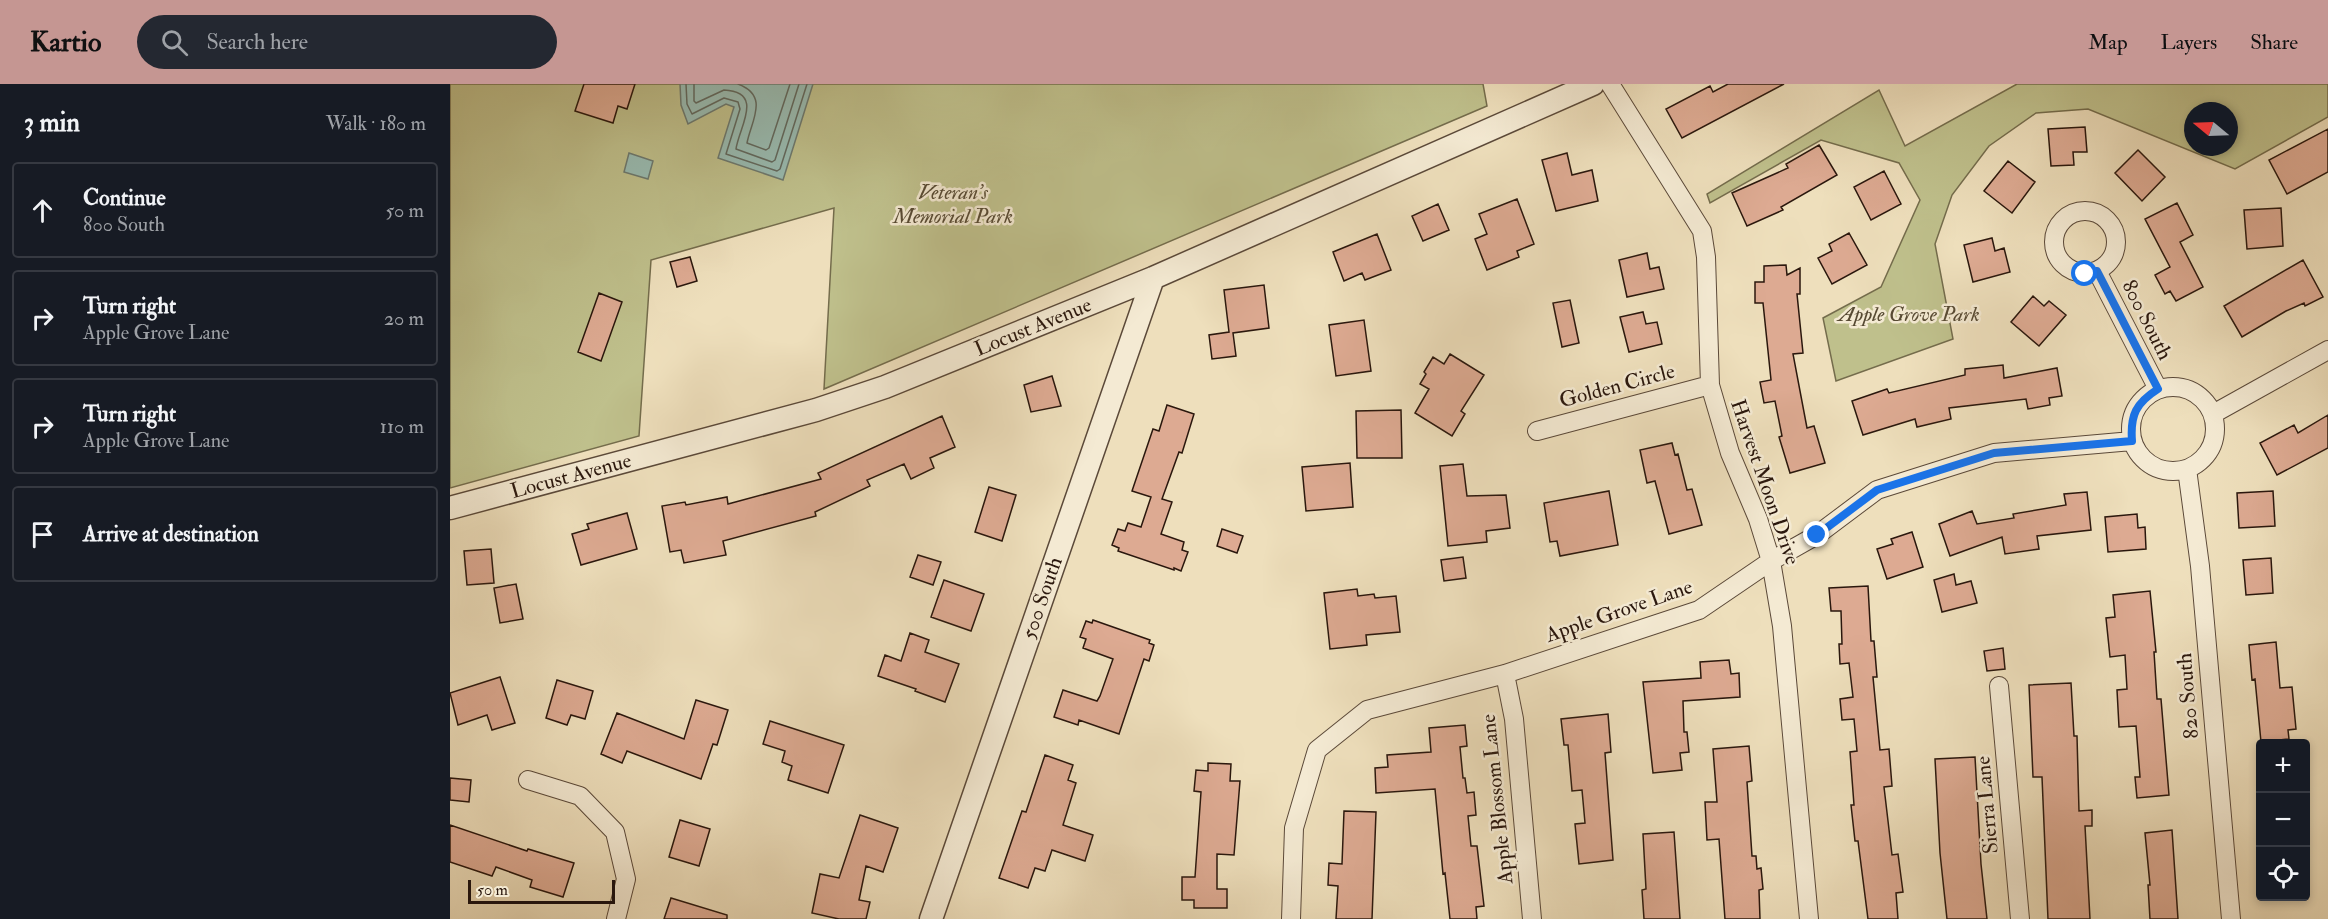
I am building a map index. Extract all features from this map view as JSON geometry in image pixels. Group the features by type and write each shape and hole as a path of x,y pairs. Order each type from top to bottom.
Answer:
{"street":[{"name":"Locust Avenue","path":"450,508 816,410 885,387 1153,278 1593,84"},
{"name":"Harvest Moon Drive","path":"1610,84 1702,231 1706,257 1710,386 1730,453 1758,519 1771,561 1782,626 1809,919"},
{"name":"800 South","path":"2097,271 2158,389"},
{"name":"500 South","path":"931,919 1153,278"},
{"path":"2213,414 2328,350"},
{"name":"Golden Circle","path":"1537,431 1710,386"},
{"path":"2174,386 2189,389 2206,401 2213,414 2215,435 2211,449 2200,462 2187,469 2170,472 2156,468 2139,454 2132,441 2131,425 2135,411 2145,397 2158,389 2174,386"},
{"name":"Apple Grove Lane","path":"1291,919 1294,828 1317,750 1367,710 1505,674 1699,610 1771,561 1817,535 1877,490 1994,453 2132,441"},
{"name":"820 South","path":"2187,469 2200,566 2230,919"},
{"name":"Apple Blossom Lane","path":"1505,674 1514,719 1532,919"},
{"name":"Sierra Lane","path":"1999,686 2020,919"},
{"path":"528,780 580,796 615,832 626,879 616,919"}],"green space":[{"name":"Veteran's Memorial Park","path":"450,84 1483,84 1487,106 824,389 834,208 651,260 639,436 450,488"},
{"name":"Apple Grove Park","path":"2017,84 2328,84 2328,117 2235,169 2203,156 2238,156 2238,102 2184,102 2184,148 2088,109 2036,113 1989,146 1952,195 1935,244 1953,339 1836,381 1823,318 1881,287 1920,200 1899,163 1821,140 1710,203 1707,194 1879,90 1905,146"}],"water":[{"path":"680,84 813,84 783,180 718,158 734,107 726,104 688,124 681,105"},
{"path":"629,153 653,161 648,179 624,172"}],"building":[{"path":"584,84 635,84 627,109 618,106 613,123 575,111"},
{"path":"1728,84 1784,84 1682,138 1666,109 1710,86 1713,92"},
{"path":"2085,127 2087,152 2073,152 2074,165 2051,166 2048,129"},
{"path":"2328,129 2328,172 2287,194 2269,160"},
{"path":"1819,145 1837,175 1781,207 1783,210 1747,226 1732,193 1788,168 1786,164"},
{"path":"2138,150 2165,177 2142,201 2115,173"},
{"path":"1567,153 1572,175 1592,170 1598,201 1556,211 1542,160"},
{"path":"2008,161 2035,182 2012,213 1984,191"},
{"path":"1884,171 1901,204 1871,220 1854,187"},
{"path":"1517,199 1534,244 1517,251 1519,257 1487,270 1475,239 1487,234 1479,214"},
{"path":"2177,203 2193,235 2180,242 2203,287 2176,301 2170,291 2165,294 2155,275 2170,267 2145,219"},
{"path":"1438,204 1449,230 1423,241 1412,216"},
{"path":"2281,208 2283,246 2247,249 2244,210"},
{"path":"1849,233 1867,265 1832,284 1818,258 1832,251 1829,244"},
{"path":"1377,234 1391,270 1365,280 1362,273 1344,281 1333,252"},
{"path":"1992,238 1995,251 2004,248 2010,272 1973,282 1964,245"},
{"path":"1647,253 1650,269 1659,267 1664,289 1627,297 1619,260"},
{"path":"690,257 697,281 677,287 670,262"},
{"path":"2303,260 2323,297 2305,306 2304,303 2286,311 2242,337 2224,306"},
{"path":"1786,265 1787,275 1800,268 1800,294 1797,294 1803,353 1793,354 1807,428 1814,426 1825,463 1790,473 1779,437 1782,436 1775,401 1764,403 1760,382 1771,380 1763,303 1755,303 1755,282 1764,282 1764,266"},
{"path":"1264,285 1269,328 1233,333 1236,356 1212,359 1209,335 1229,332 1224,290"},
{"path":"599,293 622,302 601,361 578,352"},
{"path":"2033,296 2044,306 2049,301 2066,315 2039,346 2011,322"},
{"path":"1570,300 1579,343 1562,347 1553,303"},
{"path":"1643,312 1646,324 1657,322 1662,344 1629,352 1620,317"},
{"path":"1364,320 1371,371 1336,376 1329,325"},
{"path":"1450,354 1484,375 1461,411 1465,414 1452,436 1415,413 1429,389 1420,384 1426,374 1424,372 1433,357 1444,364"},
{"path":"2003,365 2004,378 2057,368 2062,396 2049,398 2050,405 2028,409 2026,399 1949,408 1951,419 1917,427 1915,419 1863,435 1852,401 1887,389 1889,393 1965,375 1965,369"},
{"path":"1052,376 1061,406 1031,412 1024,385"},
{"path":"1167,405 1194,414 1182,453 1179,452 1162,499 1172,502 1161,534 1184,542 1182,550 1188,552 1181,571 1118,551 1119,548 1112,545 1118,529 1125,531 1128,523 1141,527 1151,497 1132,491 1153,429 1159,431"},
{"path":"1401,410 1402,458 1357,458 1356,411"},
{"path":"2328,415 2328,448 2277,475 2260,443 2294,425 2298,433"},
{"path":"942,416 955,447 930,458 934,468 911,479 904,464 867,480 870,486 815,512 816,516 723,541 726,555 684,563 681,550 670,552 662,506 685,502 686,505 727,497 728,504 821,479 818,473"},
{"path":"1672,443 1675,455 1678,454 1687,490 1692,489 1702,525 1669,534 1655,481 1647,483 1640,450"},
{"path":"1350,463 1353,507 1306,511 1302,467"},
{"path":"1463,464 1467,496 1506,495 1510,528 1486,531 1487,542 1448,546 1440,466"},
{"path":"989,487 1016,495 1002,541 975,532"},
{"path":"1609,491 1618,545 1560,556 1557,541 1550,542 1544,503"},
{"path":"2273,491 2275,526 2239,528 2237,493"},
{"path":"2087,492 2091,530 2037,536 2039,549 2005,554 2002,537 1950,556 1939,524 1972,511 1977,524 2014,518 2013,514 2066,505 2064,494"},
{"path":"627,513 637,549 581,565 572,534 589,529 587,524"},
{"path":"2137,514 2138,528 2145,527 2146,549 2108,552 2105,517"},
{"path":"1222,529 1243,536 1237,553 1217,546"},
{"path":"1912,532 1923,567 1887,579 1877,549 1893,544 1891,539"},
{"path":"491,549 494,583 467,585 464,551"},
{"path":"918,555 941,562 933,585 910,577"},
{"path":"1463,557 1466,578 1444,581 1441,560"},
{"path":"2271,558 2273,593 2246,595 2243,560"},
{"path":"1954,574 1956,585 1971,581 1977,603 1942,612 1934,580"},
{"path":"944,580 984,594 971,631 931,617"},
{"path":"516,584 523,619 500,623 494,588"},
{"path":"1868,586 1871,641 1874,641 1877,677 1873,677 1880,750 1889,749 1892,786 1884,787 1892,855 1898,854 1903,892 1896,893 1898,919 1868,919 1851,805 1854,805 1850,752 1857,751 1854,719 1842,720 1840,699 1853,697 1849,663 1840,664 1841,611 1831,611 1829,588"},
{"path":"1357,589 1358,596 1374,594 1375,598 1396,596 1400,632 1366,635 1367,645 1330,649 1324,593"},
{"path":"2150,591 2156,652 2154,652 2157,699 2161,699 2169,795 2137,798 2135,777 2140,777 2136,726 2119,727 2117,690 2127,689 2125,655 2110,657 2106,618 2115,617 2113,595"},
{"path":"1093,620 1150,640 1149,643 1154,645 1149,661 1144,659 1119,734 1079,720 1078,725 1054,717 1063,690 1097,701 1100,696 1113,659 1083,648 1086,639 1080,637 1086,621 1092,623"},
{"path":"910,633 929,640 925,652 959,664 945,702 878,676 885,655 901,661"},
{"path":"2276,642 2280,688 2292,687 2296,729 2288,730 2289,739 2261,739 2249,645"},
{"path":"2003,648 2005,669 1987,671 1984,651"},
{"path":"1729,660 1731,674 1739,673 1740,697 1683,701 1684,732 1687,732 1689,752 1680,753 1682,770 1653,773 1643,682 1701,678 1700,662"},
{"path":"500,677 515,723 492,730 487,715 458,725 450,693"},
{"path":"557,680 593,691 585,719 571,715 567,725 546,718"},
{"path":"2071,683 2074,736 2077,736 2079,811 2092,810 2092,826 2085,826 2090,919 2048,919 2042,777 2033,777 2029,685"},
{"path":"696,700 728,710 717,745 713,744 701,779 627,751 622,763 601,754 617,713 684,739"},
{"path":"1608,714 1611,752 1605,753 1613,860 1579,864 1575,824 1585,823 1582,790 1572,791 1568,745 1564,745 1561,719"},
{"path":"770,721 844,745 828,793 788,780 792,766 782,762 785,751 763,744"},
{"path":"1465,725 1467,746 1460,747 1463,778 1465,778 1467,793 1474,792 1476,815 1468,816 1471,846 1477,846 1484,906 1476,907 1477,919 1450,919 1435,789 1376,793 1375,768 1388,767 1387,755 1431,752 1429,728"},
{"path":"1749,746 1752,781 1747,782 1752,856 1756,856 1757,869 1761,868 1763,889 1759,890 1760,919 1725,919 1719,839 1707,840 1705,802 1717,802 1713,749"},
{"path":"1045,755 1073,765 1068,780 1076,783 1063,825 1093,835 1085,861 1052,850 1045,871 1035,868 1028,888 999,878 1022,811 1026,812"},
{"path":"1975,757 1981,864 1987,919 1947,919 1940,853 1935,759"},
{"path":"1208,763 1231,764 1230,781 1240,781 1234,855 1217,854 1217,889 1227,889 1227,908 1194,908 1194,900 1182,900 1182,877 1195,877 1201,792 1194,791 1196,770 1208,771"},
{"path":"450,778 471,780 469,802 450,800"},
{"path":"1344,811 1376,812 1372,919 1336,919 1338,886 1328,885 1329,863 1342,864"},
{"path":"860,815 898,828 883,872 866,866 859,900 870,902 866,919 839,919 812,913 820,874 839,878"},
{"path":"680,820 710,829 699,866 669,857"},
{"path":"450,825 527,851 528,849 574,863 563,897 530,887 532,880 496,867 492,876 450,862"},
{"path":"2172,830 2178,919 2150,919 2148,885 2150,885 2145,833"},
{"path":"1674,832 1680,919 1644,919 1642,890 1646,889 1643,834"},
{"path":"671,898 727,915 727,919 664,919"}],"route":[{"path":"1817,535 1877,490 1994,453 2132,441 2131,425 2135,411 2145,397 2158,389 2097,271 2085,274"}]}
